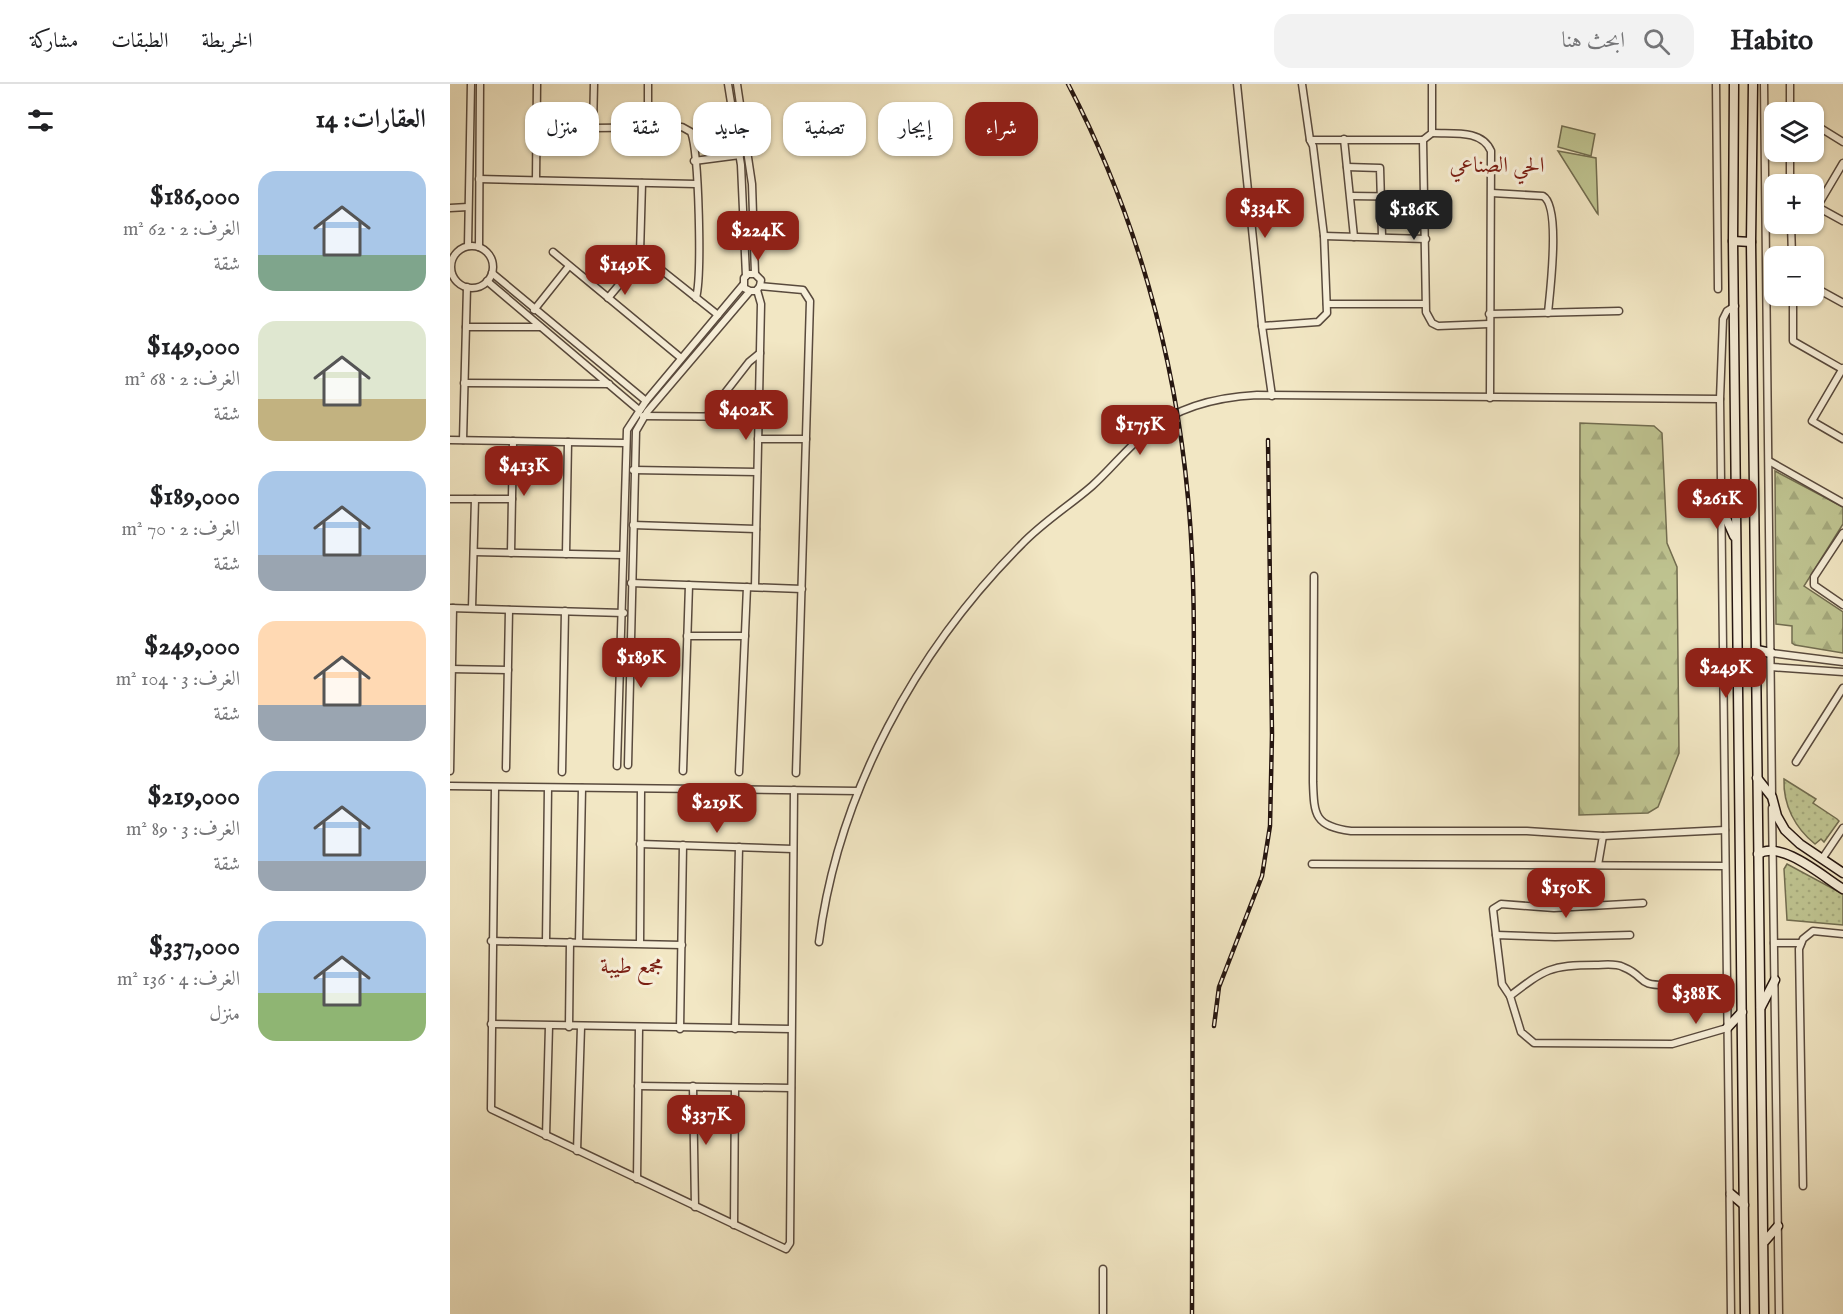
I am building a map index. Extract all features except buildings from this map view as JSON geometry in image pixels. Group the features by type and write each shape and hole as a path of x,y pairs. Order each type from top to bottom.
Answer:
{"main road":[{"path":"1734,84 1733,241 1745,1314"},
{"path":"1753,84 1751,242 1764,1314"},
{"path":"1733,241 1751,242"},
{"path":"1722,509 1736,540"},
{"path":"1756,650 1771,653"},
{"path":"1757,778 1772,797 1777,816 1785,830 1843,873"},
{"path":"1758,854 1774,849 1790,855 1843,889"},
{"path":"1759,1010 1775,980"},
{"path":"1727,1028 1742,1012"},
{"path":"1731,1194 1744,1205"},
{"path":"1764,1241 1778,1226"}],"street":[{"path":"468,246 471,84"},
{"path":"479,247 480,84"},
{"path":"537,84 537,102"},
{"path":"594,84 594,102"},
{"path":"648,84 648,102"},
{"path":"628,765 635,437 644,416 756,289 761,280 755,274 751,164 737,84 728,85 731,102"},
{"path":"1237,84 1262,326 1272,396"},
{"path":"1262,326 1318,322 1327,313 1324,236 1313,146 1310,140 1302,84"},
{"path":"1432,84 1432,133"},
{"path":"1716,84 1718,289"},
{"path":"1764,84 1779,1314"},
{"path":"1790,84 1791,102"},
{"path":"470,128 479,128"},
{"path":"681,130 688,130 692,135 700,273 696,298"},
{"path":"1824,130 1843,142"},
{"path":"1310,140 1423,140 1432,133 1476,136 1488,142 1492,159 1490,398"},
{"path":"1344,139 1354,237"},
{"path":"1423,140 1427,316 1435,325 1489,324"},
{"path":"536,156 536,180"},
{"path":"694,161 732,156"},
{"path":"617,765 625,442 629,424 639,410 743,285 746,276 746,235 740,156"},
{"path":"1824,192 1843,163"},
{"path":"1347,168 1380,168 1382,237"},
{"path":"479,179 696,184"},
{"path":"608,298 635,266 640,253 642,183"},
{"path":"1492,194 1543,196 1549,201 1552,209 1552,257 1548,313"},
{"path":"1351,196 1424,197"},
{"path":"450,208 468,207"},
{"path":"1824,211 1843,221"},
{"path":"746,235 754,235"},
{"path":"1324,236 1426,239"},
{"path":"492,273 487,281 476,287 467,287 459,283 451,270 451,260 460,250 468,246 479,247 489,255 492,273 646,402"},
{"path":"553,252 681,358"},
{"path":"640,253 718,315"},
{"path":"534,310 569,266"},
{"path":"746,276 755,274"},
{"path":"487,281 639,410"},
{"path":"743,285 756,289 800,290 810,298 796,772"},
{"path":"463,440 467,287"},
{"path":"739,772 745,636 756,529 761,300 756,289"},
{"path":"1824,293 1843,303"},
{"path":"1328,304 1425,304"},
{"path":"1731,1314 1720,399 1723,319 1727,311 1735,306"},
{"path":"1793,306 1793,341 1843,368 1812,421 1843,439"},
{"path":"1489,314 1619,311"},
{"path":"466,327 540,327"},
{"path":"707,416 749,362 760,353"},
{"path":"464,383 609,384"},
{"path":"819,942 830,879 858,791 898,709 928,657 986,583 1031,534 1092,486 1148,430 1172,416 1201,404 1228,398 1272,396 1720,399"},
{"path":"644,416 759,417"},
{"path":"758,439 806,439"},
{"path":"450,440 625,442"},
{"path":"511,553 513,441"},
{"path":"566,554 568,442"},
{"path":"1769,461 1843,503"},
{"path":"633,470 757,472"},
{"path":"450,499 512,499"},
{"path":"472,608 475,499"},
{"path":"633,525 756,529"},
{"path":"1843,533 1814,577 1814,585 1843,605"},
{"path":"474,552 622,555"},
{"path":"1314,576 1314,810 1321,821 1333,829 1351,831 1527,831 1603,836 1725,830"},
{"path":"632,583 802,589"},
{"path":"683,771 689,585"},
{"path":"450,771 452,608 631,613"},
{"path":"506,768 509,610"},
{"path":"562,772 565,611"},
{"path":"687,636 745,636"},
{"path":"1771,653 1843,662"},
{"path":"1772,667 1843,672"},
{"path":"451,669 508,670"},
{"path":"1796,762 1843,688"},
{"path":"450,786 858,791"},
{"path":"495,788 491,940 491,1109 783,1249 790,1246 794,790"},
{"path":"546,942 548,788"},
{"path":"579,942 582,788"},
{"path":"640,943 641,789"},
{"path":"1822,859 1843,828"},
{"path":"1598,865 1603,836"},
{"path":"640,844 793,849"},
{"path":"680,1029 683,845"},
{"path":"735,1029 739,847"},
{"path":"1312,864 1725,866"},
{"path":"1643,903 1554,908 1501,904 1493,909 1502,984 1510,996 1521,1032 1534,1043 1672,1044 1727,1028"},
{"path":"1774,943 1801,943 1813,931 1843,934"},
{"path":"1496,935 1555,937 1630,934"},
{"path":"491,940 682,945"},
{"path":"569,1027 570,942"},
{"path":"1801,943 1803,1186"},
{"path":"1510,996 1541,973 1564,965 1616,965 1628,969 1646,985 1669,985"},
{"path":"491,1024 680,1029 791,1029"},
{"path":"546,1136 549,1026"},
{"path":"577,1150 581,1027"},
{"path":"637,1179 639,1028"},
{"path":"638,1086 791,1088"},
{"path":"693,1086 695,1207"},
{"path":"734,1225 735,1088"},
{"path":"1103,1269 1103,1314"}],"green space":[{"path":"1562,126 1595,134 1591,156 1558,147"},
{"path":"1558,151 1596,158 1598,214 1597,213"},
{"path":"1580,423 1654,426 1662,433 1667,543 1677,567 1679,753 1658,807 1648,813 1579,815"},
{"path":"1775,471 1843,507 1843,524 1804,586 1843,612 1843,653 1795,645 1792,643 1792,626 1776,624"},
{"path":"1784,779 1816,799 1813,803 1839,821 1824,842 1821,839 1815,844 1796,823 1788,807"},
{"path":"1787,864 1843,894 1843,925 1787,920 1784,869"}],"railway":[{"path":"1068,84 1113,182 1148,285 1173,391 1188,498 1194,615 1192,1314"},
{"path":"1214,1026 1219,987 1262,876 1270,826 1272,734 1268,440"}],"district":[{"name":"الحي الصناعي","path":"1497,164"},
{"name":"مجمع طيبة","path":"632,965"}]}
